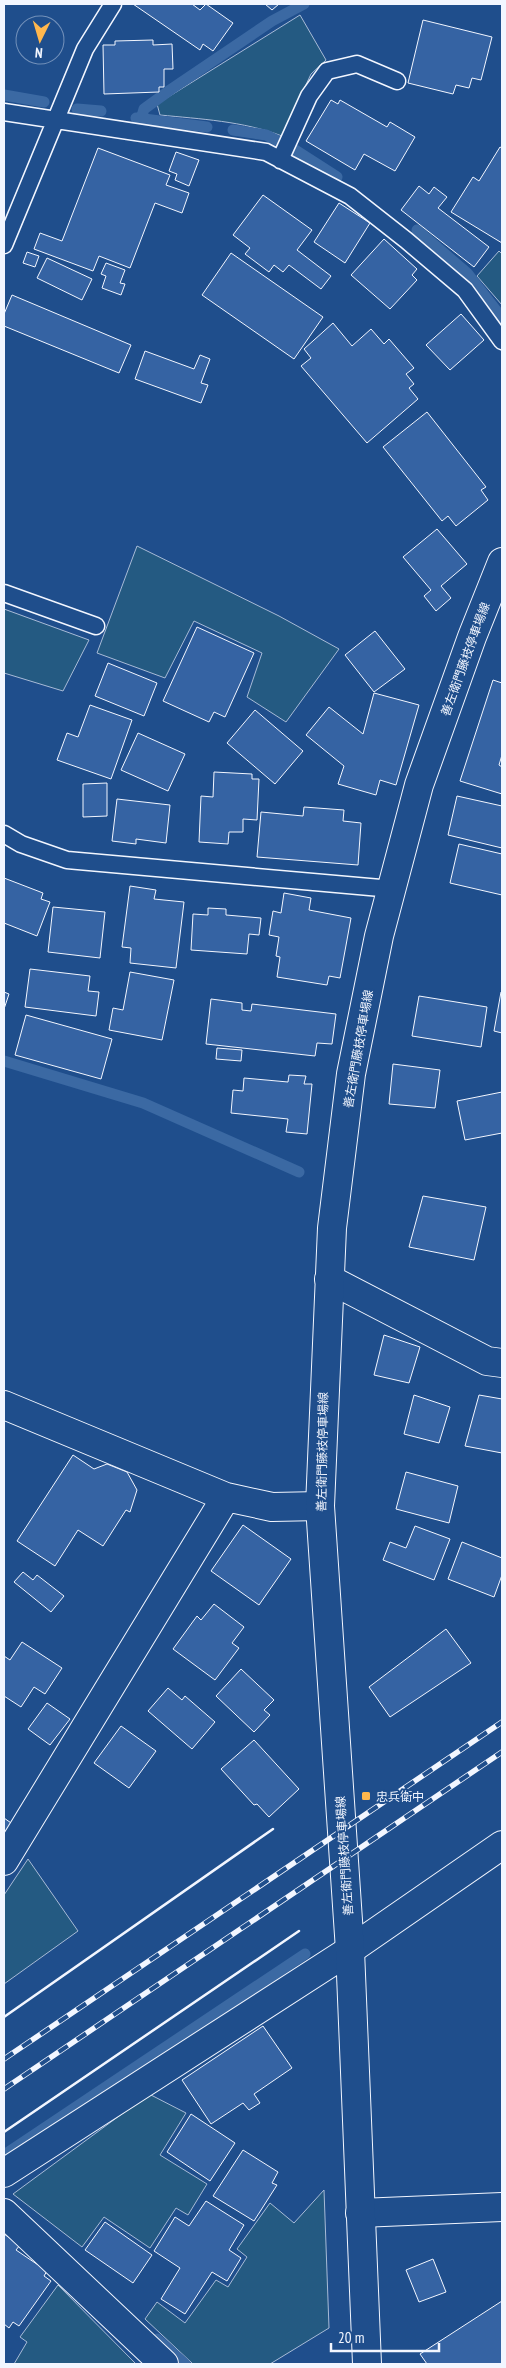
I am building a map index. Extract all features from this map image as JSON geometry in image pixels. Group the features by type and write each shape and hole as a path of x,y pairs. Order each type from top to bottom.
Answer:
{"street":[{"name":"善左衛門藤枝停車場線","path":"367,2364 350,1950 320,1506 332,1228 351,1074 379,936 419,785 472,637 502,562"},
{"path":"329,1279 487,1361 502,1364"},
{"path":"4,1405 226,1497 272,1507 320,1506"},
{"path":"4,1861 226,1497"},
{"path":"4,2173 350,1950 502,1845"},
{"path":"360,2213 502,2207"},
{"path":"4,2213 164,2364"}],"lane":[{"path":"4,245 85,49 113,4"},
{"path":"280,160 310,96 328,71 357,64 397,81"},
{"path":"4,112 266,152 350,196 406,240 465,290 502,342"},
{"path":"4,593 96,626"},
{"path":"4,834 21,844 67,860 392,889"}],"shaded area":[{"path":"300,15 326,60 311,74 282,136 237,124 160,115 157,104"},
{"path":"499,251 502,254 502,305 477,276"},
{"path":"137,546 279,616 339,649 286,722 247,697 262,653 194,621 165,678 97,653"},
{"path":"4,609 89,640 63,691 4,673"},
{"path":"28,1859 78,1931 4,1984 4,1895"},
{"path":"149,2094 186,2113 160,2155 207,2184 188,2215 176,2208 150,2248 104,2217 82,2247 13,2194"},
{"path":"324,2190 329,2328 270,2364 193,2364 145,2319 157,2302 185,2323 216,2280 228,2287 247,2257 237,2249 270,2203 294,2223"},
{"path":"58,2285 136,2364 14,2364 27,2342 20,2337"}],"building":[{"path":"133,4 192,4 200,10 206,4 233,23 213,51 203,44 200,50"},
{"path":"265,4 279,4 272,10"},
{"path":"423,20 492,37 481,80 472,78 469,88 456,85 453,94 408,83"},
{"path":"153,40 153,45 172,44 173,69 164,69 164,87 159,87 159,92 104,94 103,45 115,45 115,41"},
{"path":"331,100 338,104 340,100 387,127 390,122 415,137 395,171 364,154 355,170 306,141"},
{"path":"500,147 502,148 502,243 451,212 473,177 479,181"},
{"path":"98,148 170,175 166,185 189,193 182,213 155,203 130,268 99,256 93,271 34,249 40,233 62,241"},
{"path":"176,152 199,160 189,186 175,180 177,174 169,171"},
{"path":"419,186 429,194 434,187 447,197 438,208 489,247 474,267 401,210"},
{"path":"263,195 312,230 297,250 331,276 321,289 289,265 283,272 274,265 269,272 245,254 250,248 233,235"},
{"path":"339,203 370,223 345,263 314,242"},
{"path":"384,239 417,269 412,275 417,280 390,309 351,275"},
{"path":"27,252 39,256 35,267 23,263"},
{"path":"231,253 323,317 294,359 202,295"},
{"path":"47,258 92,279 82,300 37,278"},
{"path":"106,263 125,270 120,283 125,284 121,295 102,288 106,276 101,274"},
{"path":"12,295 131,345 119,373 4,326 4,314"},
{"path":"461,314 484,340 450,370 426,345"},
{"path":"333,323 352,346 371,329 384,344 389,339 414,368 406,374 414,384 409,388 418,399 367,443 301,366 311,358 304,349"},
{"path":"145,351 194,369 200,355 210,359 201,383 208,385 201,403 135,379"},
{"path":"427,412 486,487 481,490 488,500 456,526 448,516 442,521 383,447"},
{"path":"437,529 467,564 441,586 451,598 436,611 424,596 431,590 403,557"},
{"path":"197,627 254,653 225,717 214,712 209,722 163,701"},
{"path":"375,631 405,669 374,692 345,655"},
{"path":"108,663 157,683 144,716 95,696"},
{"path":"493,680 502,683 502,755 499,765 502,767 502,794 460,781"},
{"path":"374,693 419,705 396,785 380,780 376,795 338,784 344,766 306,735 329,707 363,734"},
{"path":"90,705 132,720 111,779 57,760 67,733 78,737"},
{"path":"255,710 303,751 275,784 227,743"},
{"path":"138,733 185,754 168,791 121,770"},
{"path":"214,772 252,774 252,779 259,779 257,820 243,819 243,832 229,832 228,844 199,842 201,796 213,797"},
{"path":"107,783 107,816 83,817 83,784"},
{"path":"457,796 502,806 502,848 448,835"},
{"path":"117,799 170,805 166,843 136,839 136,844 112,841"},
{"path":"304,807 344,810 343,821 361,823 358,865 257,857 261,812 303,816"},
{"path":"459,844 502,854 502,895 450,883"},
{"path":"4,878 43,893 41,899 50,902 37,936 4,923"},
{"path":"130,886 156,890 154,899 184,902 176,968 130,963 131,948 122,947"},
{"path":"284,893 311,898 309,910 351,918 340,978 329,976 327,985 277,977 280,957 276,956 279,937 269,935 273,911 281,913"},
{"path":"53,907 105,912 100,958 48,952"},
{"path":"208,908 226,909 226,915 261,918 259,935 249,934 247,954 191,950 193,914 208,915"},
{"path":"30,969 90,976 88,991 99,992 96,1016 25,1007"},
{"path":"130,972 174,980 162,1040 109,1030 113,1008 123,1010"},
{"path":"4,992 9,994 4,1009"},
{"path":"502,992 502,1033 494,1031"},
{"path":"419,996 487,1007 481,1047 412,1036"},
{"path":"211,999 242,1003 242,1010 251,1011 252,1004 336,1014 332,1044 317,1043 315,1056 206,1044"},
{"path":"26,1015 112,1039 101,1079 15,1055"},
{"path":"217,1048 242,1050 241,1061 216,1059"},
{"path":"393,1064 440,1070 435,1108 389,1104"},
{"path":"289,1075 306,1076 304,1084 312,1084 307,1134 286,1132 288,1119 231,1113 233,1090 243,1091 244,1078 288,1082"},
{"path":"502,1092 502,1133 465,1140 457,1101"},
{"path":"423,1196 486,1207 474,1260 409,1247"},
{"path":"384,1335 420,1347 409,1383 374,1375"},
{"path":"414,1395 450,1407 439,1443 404,1434"},
{"path":"479,1395 502,1399 502,1453 465,1446"},
{"path":"73,1455 94,1469 107,1464 127,1472 137,1490 130,1512 126,1510 103,1546 78,1530 55,1566 17,1541"},
{"path":"406,1472 458,1486 449,1523 396,1509"},
{"path":"243,1525 291,1559 259,1605 211,1571"},
{"path":"415,1526 450,1539 434,1580 383,1560 390,1542 406,1548"},
{"path":"462,1542 502,1558 502,1575 494,1597 448,1579"},
{"path":"23,1572 33,1580 37,1575 64,1596 51,1612 14,1582"},
{"path":"214,1604 244,1627 232,1643 239,1648 215,1680 173,1649 197,1616 201,1620"},
{"path":"446,1629 471,1663 390,1717 369,1687"},
{"path":"22,1642 62,1668 45,1694 34,1687 21,1707 4,1696 4,1656 10,1660"},
{"path":"241,1669 274,1700 264,1710 270,1715 254,1732 216,1696"},
{"path":"168,1688 182,1700 185,1696 215,1722 192,1749 148,1711"},
{"path":"47,1703 70,1719 50,1745 28,1729"},
{"path":"121,1726 156,1751 129,1788 94,1763"},
{"path":"254,1740 299,1789 269,1817 257,1804 254,1805 221,1769"},
{"path":"4,1818 14,1825 4,1841"},
{"path":"263,2026 292,2068 254,2094 260,2103 249,2110 243,2103 211,2124 182,2080"},
{"path":"191,2114 235,2143 210,2181 167,2152"},
{"path":"243,2150 278,2172 272,2183 277,2185 254,2221 213,2196"},
{"path":"206,2201 244,2225 229,2250 241,2258 227,2281 212,2272 185,2314 161,2299 180,2268 154,2251 175,2217 189,2226"},
{"path":"105,2222 152,2255 133,2283 85,2250"},
{"path":"4,2234 20,2245 16,2250 47,2271 44,2276 51,2281 19,2326 13,2322 9,2328 4,2324"},
{"path":"433,2259 446,2292 419,2302 406,2270"},
{"path":"502,2301 502,2364 427,2364 420,2354"}],"waterway":[{"path":"141,119 144,109 170,90 272,21 304,4"},
{"path":"4,95 44,102"},
{"path":"77,109 101,111"},
{"path":"136,118 207,127"},
{"path":"233,130 266,135 280,142"},
{"path":"295,150 337,177"},
{"path":"417,230 467,273 502,318"},
{"path":"4,1061 143,1103 299,1172"},
{"path":"4,2155 305,1954"},
{"path":"157,2339 185,2364"}],"railway":[{"path":"4,2059 502,1722"},
{"path":"4,2089 502,1752"}],"wall":[{"path":"4,2017 273,1829"},
{"path":"4,2132 299,1931"}],"place":[{"name":"忠兵衛中","path":"366,1796"}]}
